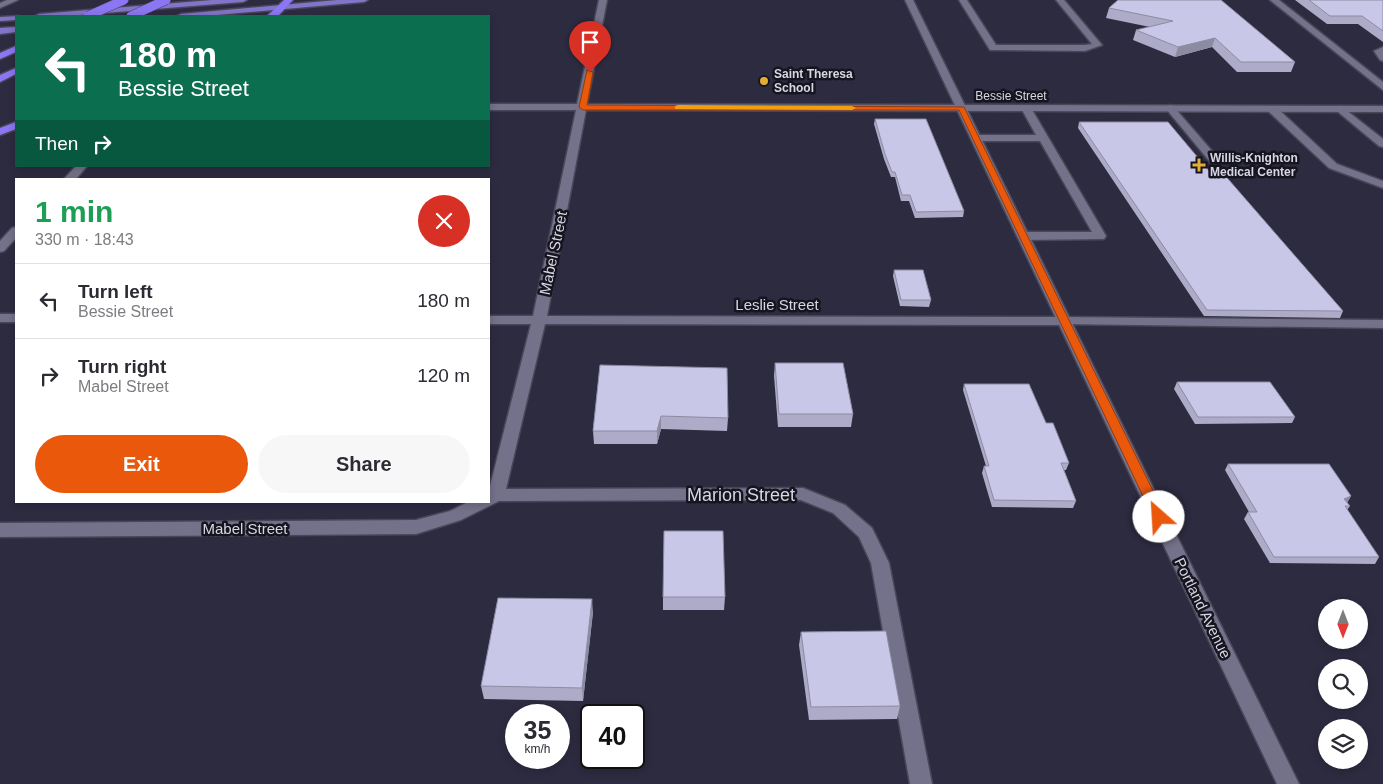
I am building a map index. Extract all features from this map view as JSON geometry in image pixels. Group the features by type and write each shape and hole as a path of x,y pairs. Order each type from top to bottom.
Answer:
{"highway":[{"path":"90,15 124,0"},
{"path":"133,15 166,0"},
{"path":"272,15 289,0"},
{"path":"0,56 15,48"},
{"path":"0,79 15,72"},
{"path":"0,132 15,126"}],"main road":[{"path":"52,15 243,0"},
{"path":"194,15 364,0"},
{"path":"0,19 15,18"},
{"path":"0,31 15,30"}],"street":[{"path":"0,6 14,0"},
{"name":"Mabel Street","path":"490,499 539,320 603,0"},
{"name":"Portland Avenue","path":"909,0 1288,784"},
{"path":"963,0 993,48 1085,48 1098,44 1060,0"},
{"path":"1274,0 1379,80 1383,87"},
{"path":"1383,50 1378,51 1383,58"},
{"name":"Bessie Street","path":"490,107 1383,108"},
{"path":"1023,236 1100,236 1026,108"},
{"path":"1170,108 1215,161"},
{"path":"1272,108 1333,166 1383,185"},
{"path":"1342,108 1383,144"},
{"path":"976,138 1042,138"},
{"path":"70,178 81,167"},
{"path":"0,248 15,232"},
{"path":"0,318 15,318"},
{"name":"Leslie Street","path":"490,320 1064,321 1383,324"},
{"name":"Marion Street","path":"490,499 802,494 839,509 866,533 880,563 921,784"},
{"name":"Mabel Street","path":"0,530 416,527 456,516 482,503"}],"building":[{"path":"1118,0 1221,0 1295,62 1241,62 1215,38 1178,47 1136,30 1173,21 1109,8"},
{"path":"1309,0 1383,0 1383,31 1362,16 1330,16"},
{"path":"875,119 926,119 964,211 916,212 910,195 902,195 895,172 892,172 885,154"},
{"path":"1079,122 1168,122 1210,172 1222,172 1343,311 1207,310"},
{"path":"894,270 923,270 931,300 901,300"},
{"path":"775,363 843,363 853,414 779,414"},
{"path":"600,365 727,368 728,418 661,416 657,431 593,431"},
{"path":"1177,382 1270,382 1295,417 1198,417"},
{"path":"964,384 1029,384 1046,423 1053,423 1069,463 1061,463 1076,501 994,500 984,466 989,466"},
{"path":"1228,464 1329,464 1351,496 1344,499 1350,506 1345,506 1379,557 1274,557 1248,512 1257,512"},
{"path":"664,531 723,531 725,597 663,597"},
{"path":"498,598 592,599 582,688 481,686"},
{"path":"886,631 900,706 811,707 801,632"}],"slow traffic":[{"path":"678,108 852,108"}],"place":[{"name":"Saint Theresa School","path":"764,81"},
{"name":"Willis-Knighton Medical Center","path":"1199,165"}],"route":[{"path":"590,72 583,107 962,108 1159,517"}]}
